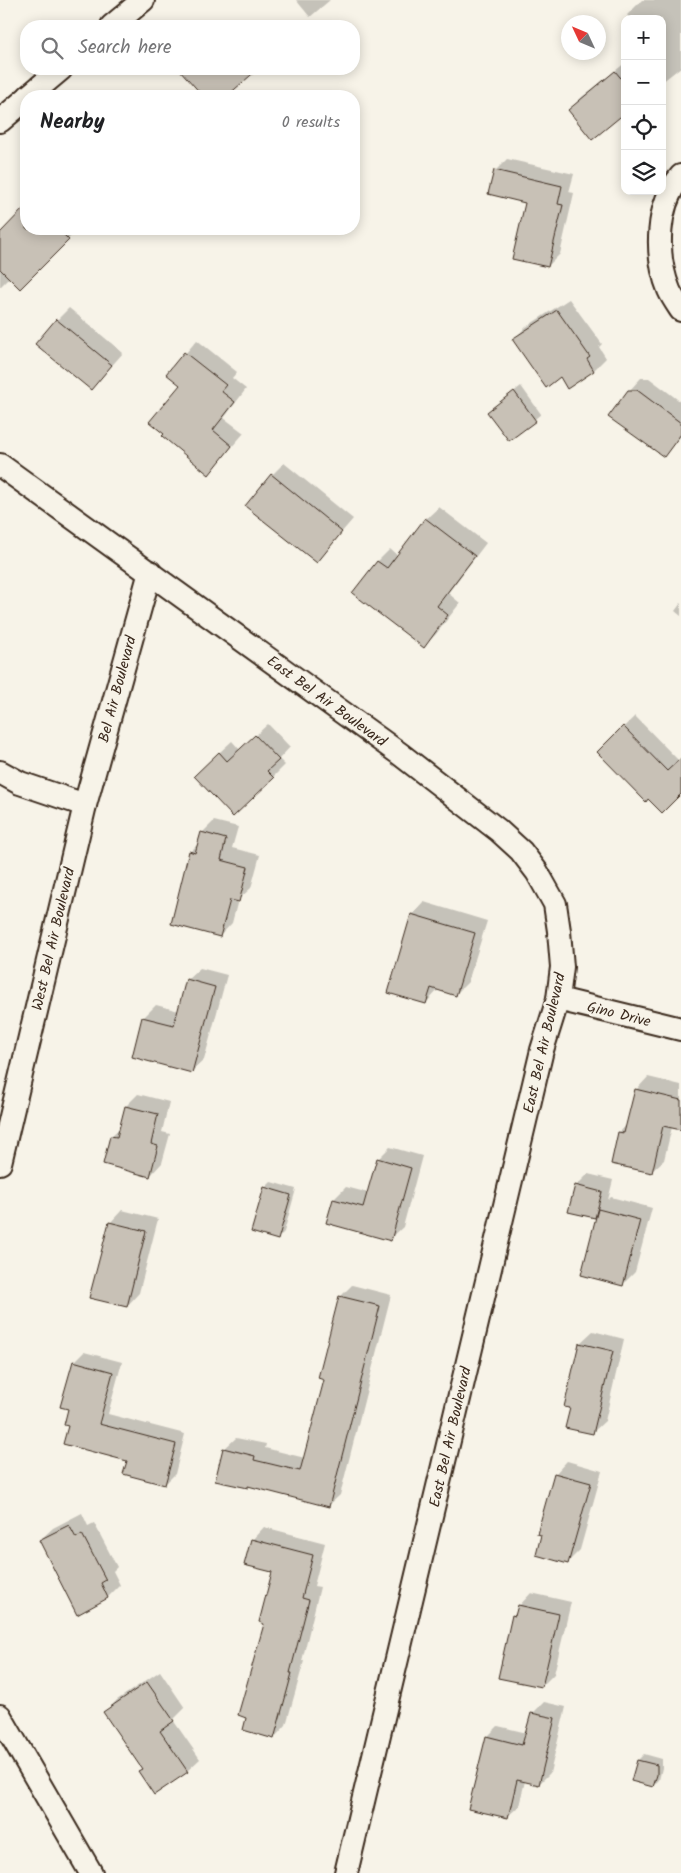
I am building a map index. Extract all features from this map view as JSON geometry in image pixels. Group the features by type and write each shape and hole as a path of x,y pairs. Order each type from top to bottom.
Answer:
{"street":[{"path":"119,20 142,0"},
{"path":"36,90 54,75"},
{"path":"0,121 20,104"},
{"path":"681,176 672,186 664,206 660,242 663,268 669,291 681,310"},
{"name":"East Bel Air Boulevard","path":"0,465 400,754 498,830 521,851 537,872 554,904 560,931 562,967 558,999 540,1060 346,1873"},
{"name":"Bel Air Boulevard","path":"85,806 150,572"},
{"path":"0,772 20,783 85,806"},
{"name":"West Bel Air Boulevard","path":"0,1163 85,806"},
{"name":"Gino Drive","path":"558,999 681,1029"},
{"path":"0,1716 91,1873"}],"building":[{"path":"615,71 621,78 621,116 592,140 568,110"},
{"path":"184,75 251,75 234,90 198,90"},
{"path":"494,170 562,186 558,204 563,205 548,267 512,259 525,203 488,194"},
{"path":"20,212 20,235 64,235 69,240 20,289 0,269 0,233"},
{"path":"557,310 590,357 587,359 594,371 567,389 560,377 546,388 512,339"},
{"path":"56,319 112,365 91,390 35,344"},
{"path":"184,352 226,385 221,391 235,402 213,430 232,446 209,475 162,436 164,434 149,422 180,385 166,374"},
{"path":"628,390 637,390 681,423 681,434 664,457 608,417"},
{"path":"514,391 536,421 509,441 487,412"},
{"path":"271,474 342,532 317,563 245,506"},
{"path":"425,518 475,556 437,606 448,615 424,648 352,593 377,561 387,568"},
{"path":"623,726 667,771 681,758 681,794 662,813 648,799 646,802 597,752"},
{"path":"255,735 279,760 267,771 274,778 233,817 194,776 219,752 227,761"},
{"path":"201,832 226,839 221,860 248,867 239,902 230,900 220,937 171,924 189,851 195,853"},
{"path":"411,914 475,933 456,996 431,988 426,1004 388,993"},
{"path":"186,979 215,987 192,1073 132,1057 142,1017 174,1025"},
{"path":"635,1089 681,1100 681,1130 663,1126 652,1173 611,1164 618,1132 624,1133"},
{"path":"125,1106 158,1114 151,1144 158,1146 150,1177 103,1164 110,1136 117,1137"},
{"path":"377,1158 411,1168 391,1241 326,1223 333,1199 363,1207"},
{"path":"575,1185 602,1192 595,1218 568,1212"},
{"path":"264,1187 291,1195 278,1240 251,1232"},
{"path":"598,1209 640,1220 623,1286 581,1275"},
{"path":"109,1222 146,1231 127,1307 89,1298"},
{"path":"339,1296 380,1306 329,1507 248,1486 248,1488 215,1481 223,1448 255,1456 254,1460 300,1471 324,1380 318,1378"},
{"path":"579,1343 613,1351 593,1434 565,1428 570,1408 564,1407"},
{"path":"73,1361 113,1372 99,1424 176,1444 165,1485 123,1474 127,1461 63,1444 68,1426 64,1425 68,1409 60,1407"},
{"path":"554,1473 591,1483 568,1564 536,1555 541,1535 537,1534"},
{"path":"69,1525 76,1538 82,1534 106,1580 101,1583 108,1598 77,1615 39,1540"},
{"path":"251,1539 313,1555 302,1598 309,1600 274,1739 243,1730 246,1718 238,1715 264,1624 259,1622 272,1572 244,1565"},
{"path":"518,1605 559,1614 542,1687 498,1678 512,1615 515,1616"},
{"path":"147,1682 174,1721 160,1731 188,1772 154,1795 138,1771 142,1769 103,1712"},
{"path":"531,1713 555,1718 539,1785 517,1780 508,1818 468,1809 486,1736 522,1745"},
{"path":"637,1760 657,1765 657,1775 653,1787 631,1781"}]}
